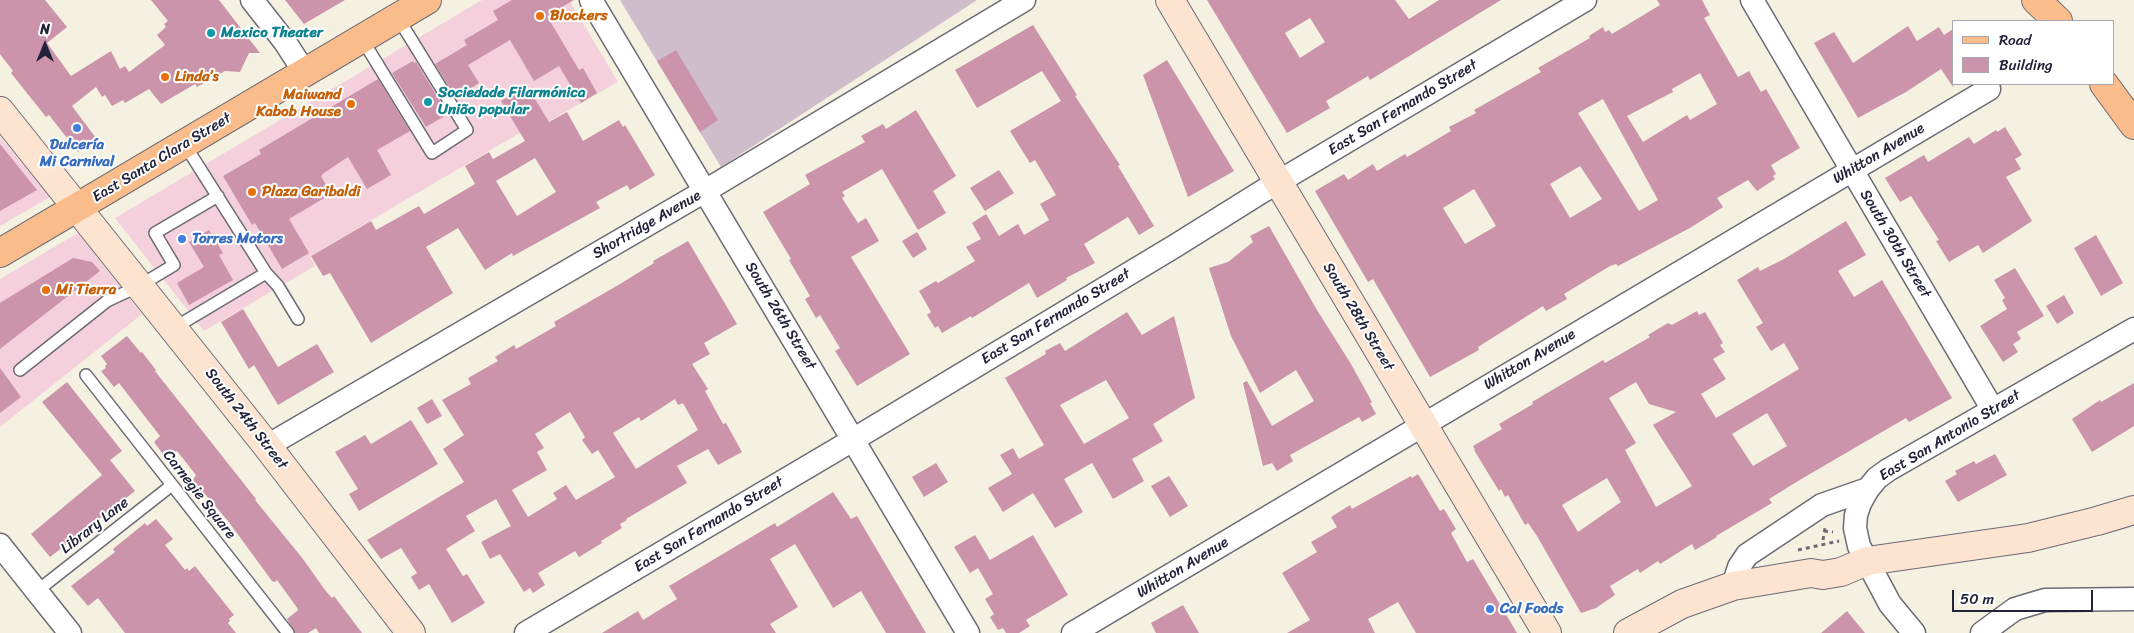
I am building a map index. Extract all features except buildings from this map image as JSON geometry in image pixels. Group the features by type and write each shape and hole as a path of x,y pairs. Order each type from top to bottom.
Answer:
{"main road":[{"name":"East Santa Clara Street","path":"0,253 427,0"},
{"path":"2036,0 2057,20"},
{"path":"2044,0 2057,20"},
{"path":"2105,85 2134,125"}],"street":[{"path":"252,0 286,42 305,73"},
{"name":"South 26th Street","path":"591,0 968,633"},
{"name":"Shortridge Avenue","path":"267,446 705,191 1024,0"},
{"name":"South 28th Street","path":"1170,0 1547,633"},
{"name":"East San Fernando Street","path":"526,633 854,439 1279,181 1585,0"},
{"name":"South 30th Street","path":"1752,0 1993,410"},
{"name":"Whitton Avenue","path":"1073,633 1989,89"},
{"name":"South 24th Street","path":"0,111 267,446 411,633"},
{"name":"East San Antonio Street","path":"1733,586 1739,567 1747,555 1822,505 1868,489 1877,478 1888,470 2134,329"},
{"path":"1868,489 1860,503 1855,528 1859,546 1890,604 1914,633"},
{"path":"1628,633 1682,604 1733,586 1811,573 1823,575 1841,572 1867,561 2028,538 2134,510"},
{"path":"0,545 70,633"},
{"path":"1982,633 2016,609 2045,600 2134,599"}],"lane":[{"path":"362,39 432,153 467,130 398,18"},
{"path":"185,144 266,273 278,286 298,319"},
{"path":"20,370 107,301 139,286 174,265 155,233 218,196"},
{"path":"174,328 266,273"},
{"name":"Carnegie Square","path":"86,375 288,633"},
{"name":"Library Lane","path":"37,591 172,485"}],"path":[{"path":"1824,531 1833,532"}],"shaded area":[{"path":"482,0 569,0 618,82 551,120 518,134 310,256 315,266 204,331 115,218"},
{"path":"620,0 977,0 721,167"},
{"path":"0,137 50,197 0,226"},
{"path":"78,233 142,314 0,427 0,279"}],"place":[{"name":"Blockers","path":"540,16"},
{"name":"Mexico Theater","path":"211,33"},
{"name":"Linda’s","path":"165,77"},
{"name":"Sociedade Filarmónica União popular","path":"428,102"},
{"name":"Maiwand Kabob House","path":"351,104"},
{"name":"Dulcería Mi Carnival","path":"77,128"},
{"name":"Plaza Garibaldi","path":"252,192"},
{"name":"Torres Motors","path":"182,239"},
{"name":"Mi Tierra","path":"46,290"},
{"name":"Cal Foods","path":"1490,609"}]}
